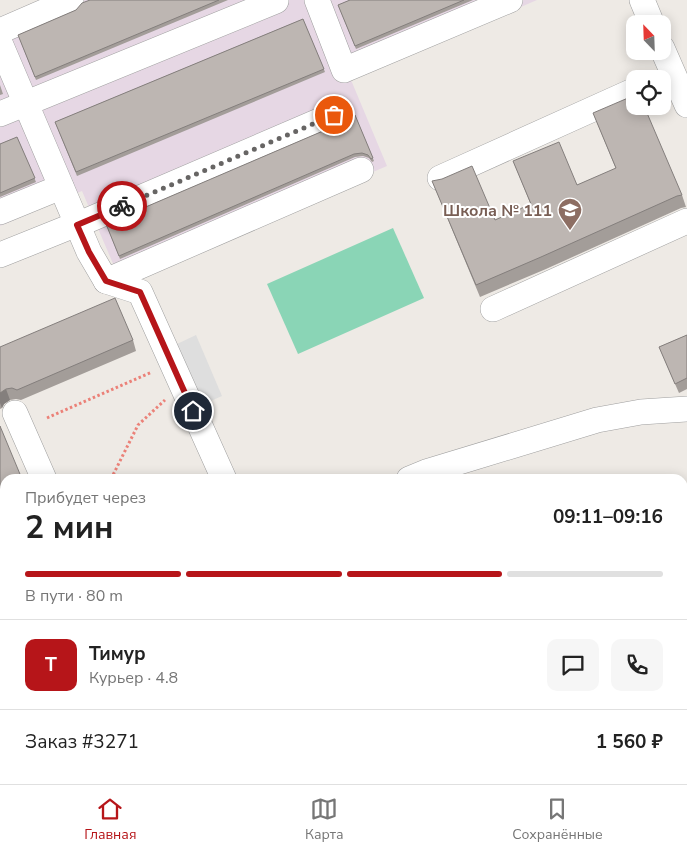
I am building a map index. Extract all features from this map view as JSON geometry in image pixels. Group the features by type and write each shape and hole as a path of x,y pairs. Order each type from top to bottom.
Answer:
{"street":[{"path":"0,31 71,0"},
{"path":"0,114 276,0"},
{"path":"326,3 344,70 510,0"},
{"path":"642,0 648,15"},
{"path":"0,43 89,252 106,281 140,292 173,378 221,474"},
{"path":"671,83 687,105"},
{"path":"440,178 626,94"},
{"path":"0,255 77,225 334,115"},
{"path":"106,281 361,170"},
{"path":"0,212 61,187"},
{"path":"493,309 687,221"},
{"path":"421,474 597,420 641,412 687,409"},
{"path":"16,413 42,474"}],"path":[{"path":"47,418 173,378"},
{"path":"114,474 138,425 173,378"}],"shaded area":[{"path":"40,0 537,0 351,80 387,166 120,280 82,191 0,226 0,17"},
{"path":"196,335 222,396 204,404 177,344"}],"green space":[{"path":"393,228 424,298 298,354 267,284"}],"building":[{"path":"90,0 219,0 35,77 18,35 76,10 82,3"},
{"path":"350,0 464,0 355,46 338,5"},
{"path":"303,19 324,69 76,172 55,122"},
{"path":"626,99 626,115 648,115 682,195 476,285 432,181 442,179 472,166 495,220 531,204 513,161 559,142 577,185 616,168 593,113"},
{"path":"355,115 373,158 371,159 368,155 362,153 354,154 119,256 106,224 337,125 344,119"},
{"path":"17,137 35,178 0,193 0,144"},
{"path":"115,298 133,340 17,390 12,388 6,389 0,393 0,347"},
{"path":"687,335 687,378 675,384 659,347"},
{"path":"0,426 20,474 0,474"}],"way so far":[{"path":"122,206 334,115"}],"place":[{"name":"Школа № 111","path":"570,231"}],"route":[{"path":"122,206 77,225 89,252 106,281 140,292 193,411"}]}
